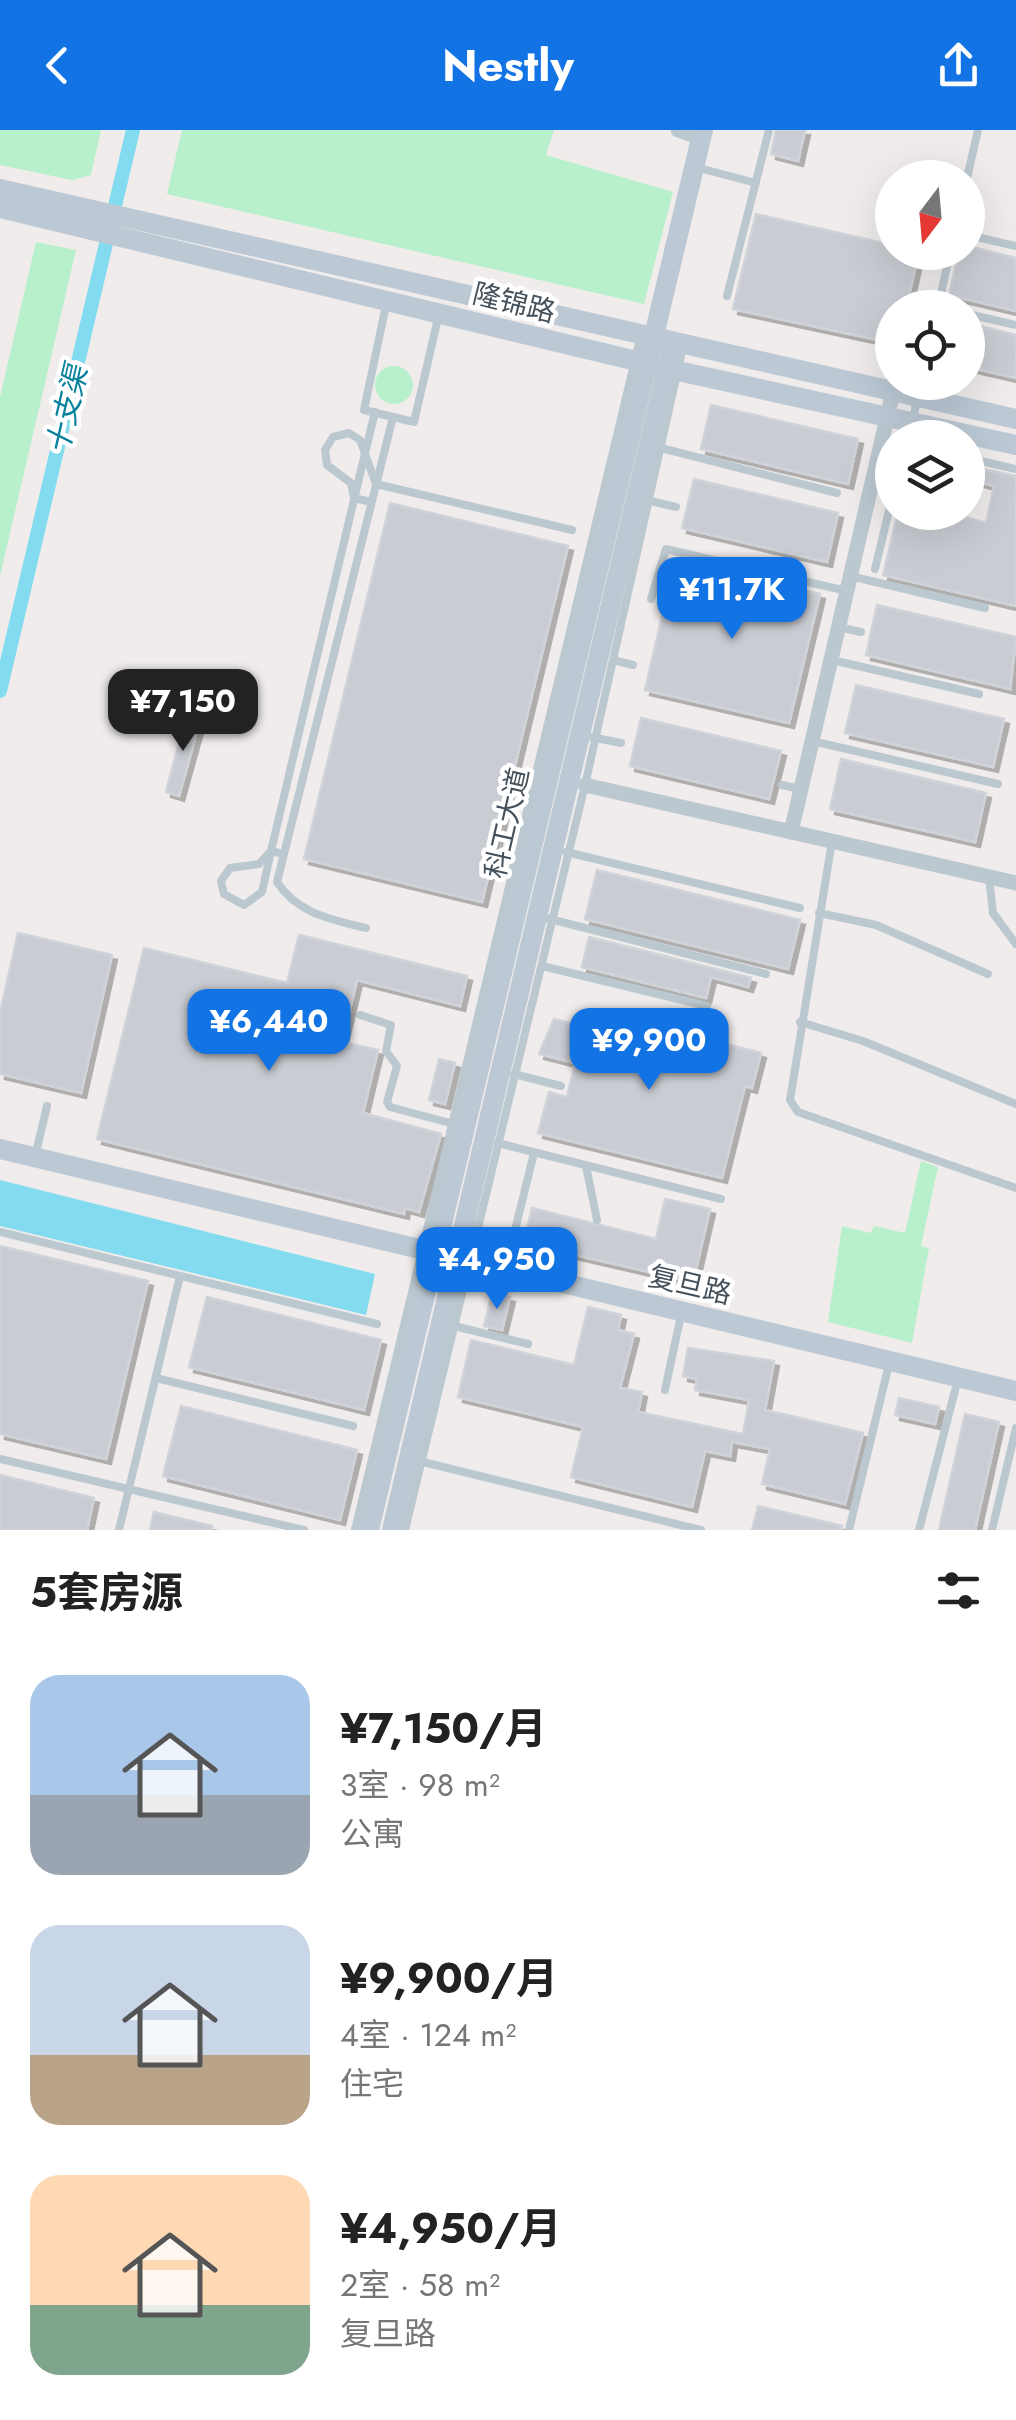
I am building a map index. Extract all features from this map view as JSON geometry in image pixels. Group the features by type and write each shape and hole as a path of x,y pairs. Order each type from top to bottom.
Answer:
{"street":[{"path":"678,130 702,134"},
{"name":"科工大道","path":"369,1530 428,1250 646,336 702,134"},
{"name":"隆锦路","path":"0,189 48,210"},
{"name":"隆锦路","path":"0,208 48,210 875,388"},
{"name":"隆锦路","path":"186,241 439,313 672,370 902,420"},
{"name":"科工大道","path":"392,1530 415,1460 464,1259 678,343"},
{"path":"790,832 892,400"},
{"name":"隆锦路","path":"951,400 1016,420"},
{"name":"隆锦路","path":"985,438 1016,445"},
{"path":"585,785 1016,883"},
{"name":"复旦路","path":"0,1148 1016,1391"}],"lane":[{"path":"727,296 769,130"},
{"path":"972,160 978,130"},
{"path":"694,166 756,182"},
{"path":"985,239 1016,246"},
{"path":"387,300 364,410 414,422 439,313"},
{"path":"985,318 1016,325"},
{"path":"672,370 660,448 642,500 676,507"},
{"path":"262,892 374,412"},
{"path":"284,854 271,852 255,866 230,868 221,880 224,894 234,904 250,904 277,882 284,854 371,502 393,416"},
{"path":"354,498 347,478 327,465 324,450 328,442 341,434 354,435 366,448 376,484"},
{"path":"989,462 994,440"},
{"path":"660,448 837,493"},
{"path":"985,461 1016,469"},
{"path":"376,484 572,530"},
{"path":"354,498 371,502"},
{"path":"868,502 875,504"},
{"path":"875,569 885,530"},
{"path":"651,599 666,549 985,608"},
{"path":"654,585 624,578 613,660 588,736 585,785 561,850 800,908"},
{"path":"838,627 862,632"},
{"path":"831,659 979,694"},
{"path":"613,660 633,665"},
{"path":"588,736 621,743"},
{"path":"812,741 998,784"},
{"path":"782,785 800,789"},
{"path":"832,841 790,1100 798,1112 1016,1188"},
{"path":"989,877 993,913 1016,944"},
{"path":"277,882 289,900 315,915 366,928"},
{"path":"819,912 876,925 988,974"},
{"path":"545,918 766,974"},
{"path":"534,964 707,1006"},
{"path":"360,1015 391,1025 386,1051 396,1066 387,1102 390,1108 534,1152 721,1200"},
{"path":"800,1022 863,1041 1016,1104"},
{"path":"508,1072 561,1086"},
{"path":"35,1156 47,1106"},
{"path":"516,1226 534,1152"},
{"path":"586,1166 596,1220"},
{"path":"0,1232 377,1324"},
{"path":"355,1530 428,1250"},
{"path":"120,1530 180,1276"},
{"path":"665,1390 682,1311"},
{"path":"448,1325 528,1344"},
{"path":"849,1530 890,1361"},
{"path":"919,1530 958,1377"},
{"path":"156,1378 353,1426"},
{"path":"992,1530 1016,1428"},
{"path":"0,1459 304,1530"},
{"path":"405,1530 415,1460 702,1530"}],"green space":[{"path":"0,130 101,130 91,175 72,180 0,165"},
{"path":"182,130 554,130 546,155 673,192 644,304 167,194"},
{"path":"36,242 76,250 0,576 0,397"},
{"path":"394,366 407,372 413,385 407,398 394,404 381,398 375,385 381,372"},
{"path":"921,1161 938,1167 921,1246 929,1248 912,1343 828,1322 842,1226 871,1233 874,1226 905,1233"}],"water":[{"path":"0,1180 375,1274 366,1315 0,1226"}],"building":[{"path":"776,130 805,130 798,161 771,154"},
{"path":"756,214 875,241 875,270 915,270 910,290 875,290 875,339 733,309"},
{"path":"985,250 1016,258 1016,311 985,304 985,290 950,290 955,270 985,270"},
{"path":"985,327 1016,335 1016,378 985,371"},
{"path":"711,405 858,439 848,484 701,449"},
{"path":"985,470 1016,476 1016,606 883,575 894,530 985,530 994,486 985,484"},
{"path":"694,479 838,513 827,562 682,528"},
{"path":"390,503 568,546 482,902 304,859"},
{"path":"675,560 820,594 789,723 645,690"},
{"path":"877,605 1016,637 1010,689 866,655"},
{"path":"856,685 1004,719 993,767 845,733"},
{"path":"187,713 201,717 179,796 166,792"},
{"path":"641,718 781,751 769,799 630,766"},
{"path":"841,759 986,793 975,842 830,809"},
{"path":"597,870 800,920 788,969 585,919"},
{"path":"18,933 112,955 81,1093 0,1074 0,1013"},
{"path":"299,935 467,976 460,1006 357,980 342,1042 378,1050 363,1113 441,1134 419,1212 405,1208 404,1214 97,1139 144,948 287,983"},
{"path":"589,937 751,978 748,987 711,977 706,998 582,967"},
{"path":"608,1014 761,1053 752,1088 745,1086 722,1178 538,1133 549,1092 567,1097 575,1063 539,1054 554,1019 604,1032"},
{"path":"439,1059 455,1063 445,1104 429,1100"},
{"path":"665,1199 710,1209 693,1282 524,1243 532,1208 656,1239"},
{"path":"0,1246 148,1281 106,1459 0,1434"},
{"path":"492,1293 510,1297 502,1330 484,1326"},
{"path":"207,1297 381,1340 364,1410 189,1367"},
{"path":"588,1307 621,1315 618,1330 634,1334 620,1388 642,1392 638,1412 743,1434 749,1400 695,1390 697,1379 683,1376 688,1348 774,1361 765,1410 863,1433 845,1504 762,1484 770,1449 732,1442 730,1456 705,1451 692,1507 571,1477 583,1427 458,1397 471,1340 574,1365"},
{"path":"899,1398 939,1407 935,1424 895,1415"},
{"path":"181,1406 357,1450 340,1520 163,1476"},
{"path":"965,1414 999,1422 975,1530 939,1530"},
{"path":"0,1475 94,1498 87,1530 0,1530"},
{"path":"758,1506 842,1526 841,1530 752,1530"},
{"path":"154,1512 212,1526 212,1530 150,1530"}],"waterway":[{"name":"十支渠","path":"0,691 133,130"}]}
